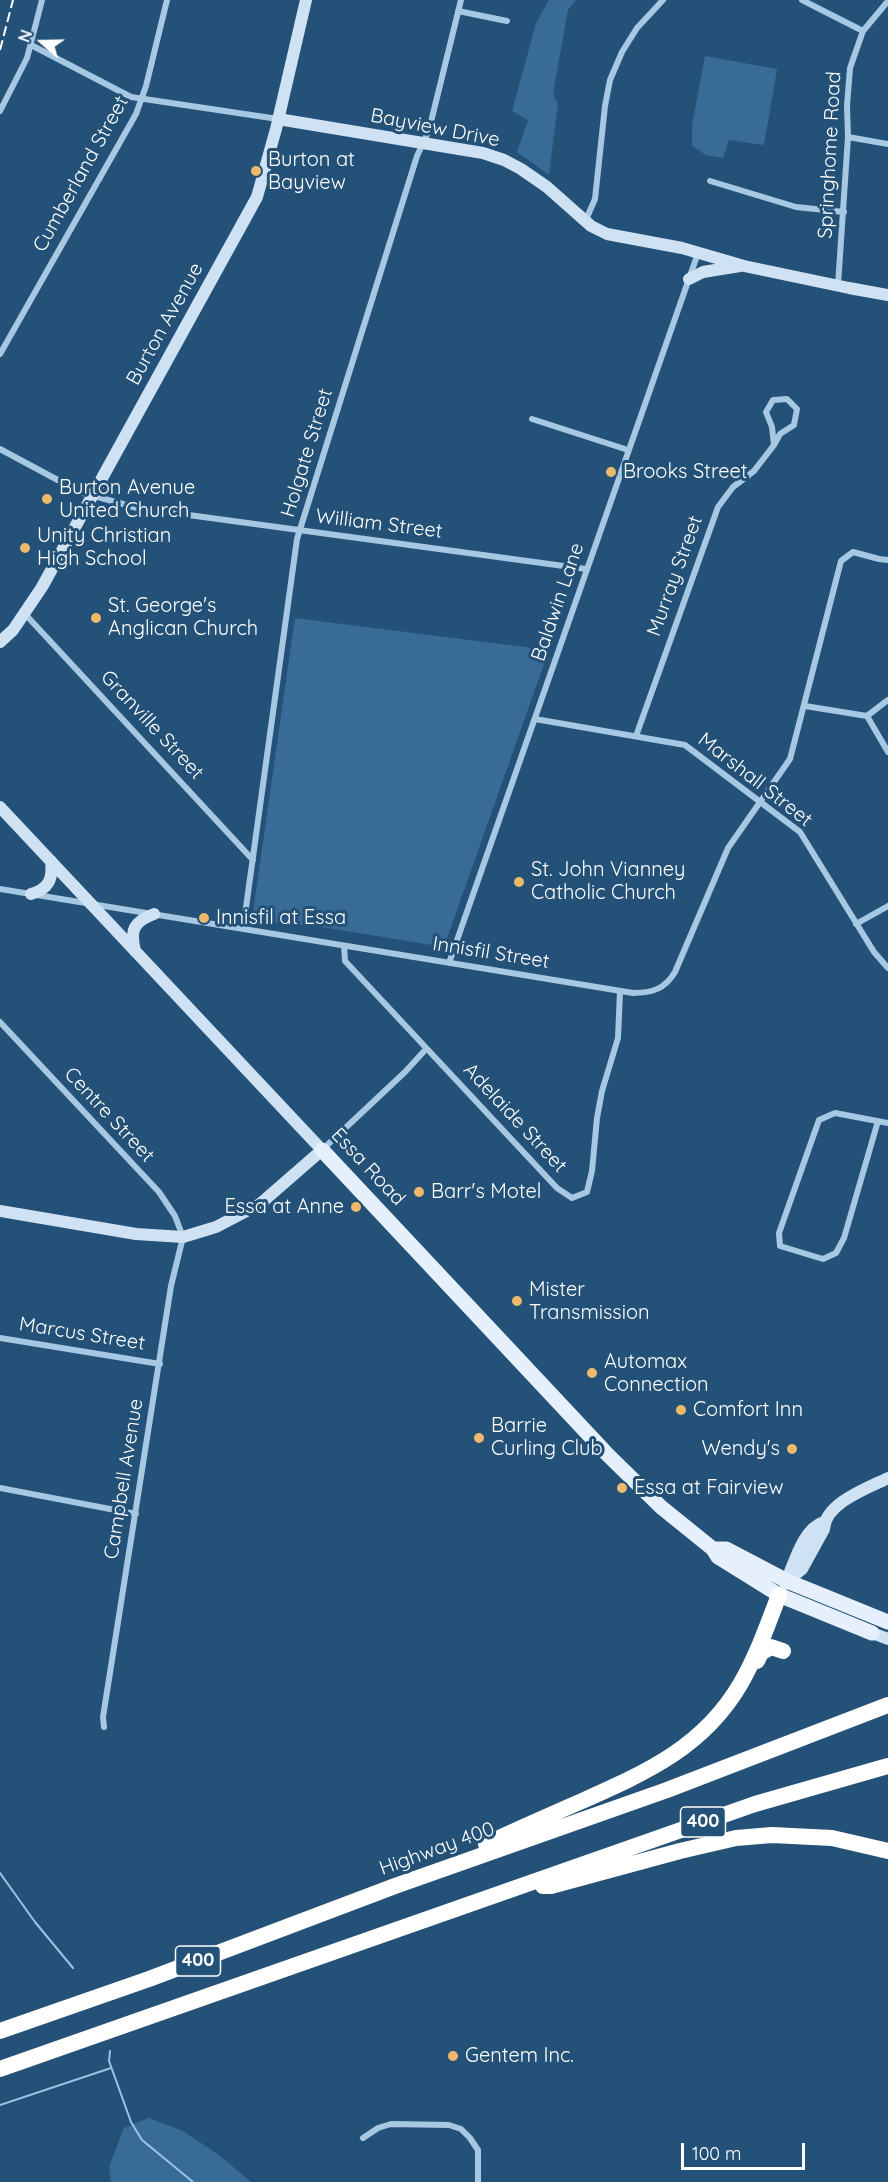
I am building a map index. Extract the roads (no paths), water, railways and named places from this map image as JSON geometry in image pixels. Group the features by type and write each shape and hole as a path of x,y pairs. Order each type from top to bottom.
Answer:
{"highway":[{"path":"395,1886 645,1773 691,1743 713,1720 740,1683 761,1642 783,1588"},
{"path":"740,1683 750,1675 765,1649 771,1647 783,1651"},
{"name":"Highway 400","path":"0,2031 149,1980 395,1886 667,1790 888,1705"},
{"name":"400","path":"0,2069 755,1804 888,1766"},
{"path":"521,1885 551,1886 736,1838 772,1835 832,1838 888,1851"}],"main road":[{"name":"Burton Avenue","path":"0,642 25,614 257,197 306,0"},
{"name":"Bayview Drive","path":"278,118 483,153 521,169 541,183 585,222 607,234 699,252 744,266 888,295"},
{"path":"689,279 703,272 744,266"},
{"name":"Essa Road","path":"0,807 606,1453 661,1507 713,1549 718,1557 888,1639"},
{"path":"31,894 49,884 52,873 51,861"},
{"path":"136,952 132,936 134,928 142,918 154,914"},
{"path":"0,1211 135,1234 183,1237 216,1227 260,1204 322,1150"},
{"path":"783,1588 802,1569 824,1529 824,1522 832,1511 845,1500 888,1478"},
{"name":"Essa Road","path":"783,1588 888,1622"}],"street":[{"path":"0,111 19,77 31,45 42,0"},
{"name":"Cumberland Street","path":"0,354 136,114 167,0"},
{"name":"Holgate Street","path":"243,929 300,530 417,156 429,130 461,0"},
{"path":"585,222 595,199 610,80 633,33 644,18 663,0"},
{"path":"802,0 863,31"},
{"name":"Springhome Road","path":"838,286 844,212 850,68 863,31 888,1"},
{"path":"458,11 507,21"},
{"name":"Bayview Drive","path":"31,45 131,97 278,118"},
{"path":"848,137 888,144"},
{"path":"710,181 796,207 844,212"},
{"name":"Baldwin Lane","path":"449,963 699,252"},
{"name":"Murray Street","path":"636,736 718,507 733,487 754,471 774,446 780,434 794,425 797,409 787,399 773,400 766,412 772,427 774,446"},
{"path":"532,419 628,450"},
{"name":"William Street","path":"0,449 80,492 137,508 586,569"},
{"name":"Innisfil Street","path":"0,889 620,991 651,992 665,986 679,965 728,848 790,759 841,561 853,552 888,560"},
{"name":"Granville Street","path":"25,614 253,860"},
{"path":"805,706 867,716 888,699"},
{"path":"867,716 888,752"},
{"name":"Marshall Street","path":"535,719 685,745 793,826 806,839 856,924 874,952 888,968"},
{"path":"856,924 888,906"},
{"name":"Adelaide Street","path":"344,946 345,961 557,1188 572,1198 587,1192 592,1171 602,1091 618,1038 620,991"},
{"name":"Centre Street","path":"0,1023 159,1192 175,1216 183,1237"},
{"path":"322,1150 405,1072 426,1049"},
{"path":"878,1121 844,1238 836,1253 823,1259 780,1246 779,1233 819,1120 835,1113 878,1121 888,1123"},
{"name":"Campbell Avenue","path":"104,1727 103,1717 171,1286 183,1237"},
{"name":"Marcus Street","path":"0,1338 160,1364"},
{"path":"0,1488 136,1514"},
{"path":"363,2138 378,2128 391,2124 449,2125 461,2130 478,2150 478,2182"}],"waterway":[{"path":"0,1873 35,1922 73,1968"},
{"path":"110,2051 109,2061 131,2122 142,2140 193,2182"},
{"path":"0,2105 111,2068"}],"railway":[{"path":"0,50 13,0"}],"place":[{"name":"Burton at Bayview","path":"256,171"},
{"name":"Brooks Street","path":"611,472"},
{"name":"Burton Avenue United Church","path":"47,499"},
{"name":"Unity Christian High School","path":"25,548"},
{"name":"St. George's Anglican Church","path":"96,618"},
{"name":"St. John Vianney Catholic Church","path":"519,882"},
{"name":"Innisfil at Essa","path":"204,918"},
{"name":"Barr's Motel","path":"419,1192"},
{"name":"Essa at Anne","path":"356,1207"},
{"name":"Mister Transmission","path":"517,1301"},
{"name":"Automax Connection","path":"592,1373"},
{"name":"Comfort Inn","path":"681,1410"},
{"name":"Barrie Curling Club","path":"479,1438"},
{"name":"Wendy's","path":"792,1449"},
{"name":"Essa at Fairview","path":"622,1488"},
{"name":"Gentem Inc.","path":"453,2056"}]}
